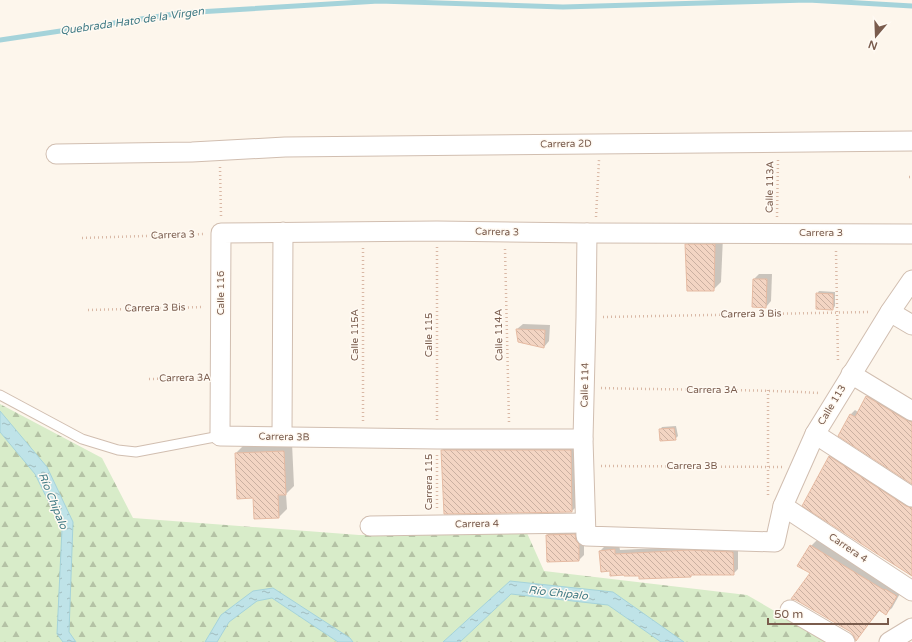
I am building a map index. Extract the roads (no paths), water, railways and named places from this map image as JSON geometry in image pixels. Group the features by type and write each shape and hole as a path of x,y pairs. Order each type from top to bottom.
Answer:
{"street":[{"name":"Carrera 2D","path":"56,154 192,152 285,147 912,141"},
{"name":"Carrera 3","path":"221,233 437,231 912,234"},
{"path":"282,436 283,232"},
{"name":"Calle 116","path":"220,436 221,233"},
{"name":"Calle 114","path":"586,530 583,439 586,317 591,233"},
{"name":"Calle 113","path":"775,542 776,501 800,467 815,434 839,394 845,369 890,312 912,280"},
{"path":"890,312 912,325"},
{"path":"845,369 912,411"},
{"path":"815,434 912,497"},
{"name":"Carrera 3B","path":"220,436 437,439 583,439"},
{"name":"Carrera 4","path":"776,501 912,591"},
{"name":"Carrera 4","path":"370,526 437,525 586,530 775,542"},
{"path":"790,610 845,642"},
{"path":"889,642 912,628"}],"lane":[{"name":"Carrera 3B","path":"0,395 82,439 118,450 136,452 220,436"}],"water":[{"name":"Río Chipalo","path":"0,411 47,467 73,522 69,632 76,642 63,642 57,634 62,529 35,474 0,432"},
{"name":"Río Chipalo","path":"510,581 613,592 684,642 661,642 608,605 511,594 460,642 443,642"},
{"path":"273,588 350,638 353,642 338,642 272,598 257,601 229,622 217,642 205,642 221,615 253,591"}],"waterway":[{"name":"Quebrada Hato de la Virgen","path":"0,40 181,13 379,1 563,7 808,0 912,6"}]}
